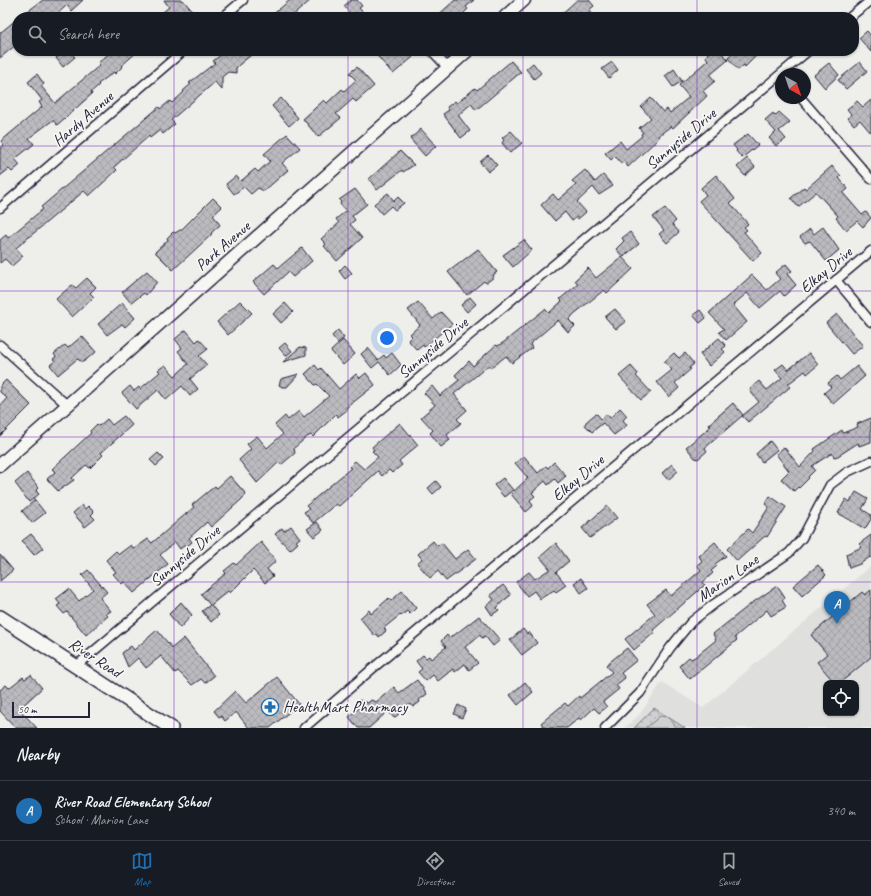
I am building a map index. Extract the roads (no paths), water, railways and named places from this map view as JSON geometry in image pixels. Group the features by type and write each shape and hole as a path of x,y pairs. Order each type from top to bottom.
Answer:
{"main road":[{"name":"River Road","path":"0,617 171,728"}],"street":[{"path":"229,12 243,0"},
{"path":"511,12 524,0"},
{"path":"856,12 871,0"},
{"name":"Hardy Avenue","path":"0,208 177,56"},
{"path":"437,56 448,68"},
{"name":"Park Avenue","path":"0,465 461,56"},
{"name":"Sunnyside Drive","path":"788,68 802,56"},
{"name":"Sunnyside Drive","path":"76,666 775,79"},
{"path":"806,104 871,179"},
{"name":"Elkay Drive","path":"304,728 372,669 871,251"},
{"path":"836,280 871,322"},
{"path":"0,345 67,405"},
{"name":"Marion Lane","path":"605,728 619,716 644,688 670,648 691,622 714,604 789,553 802,538 830,485 847,472 871,461"}],"place":[{"name":"River Road Elementary School","path":"837,624"},
{"name":"HealthMart Pharmacy","path":"270,707"}]}
